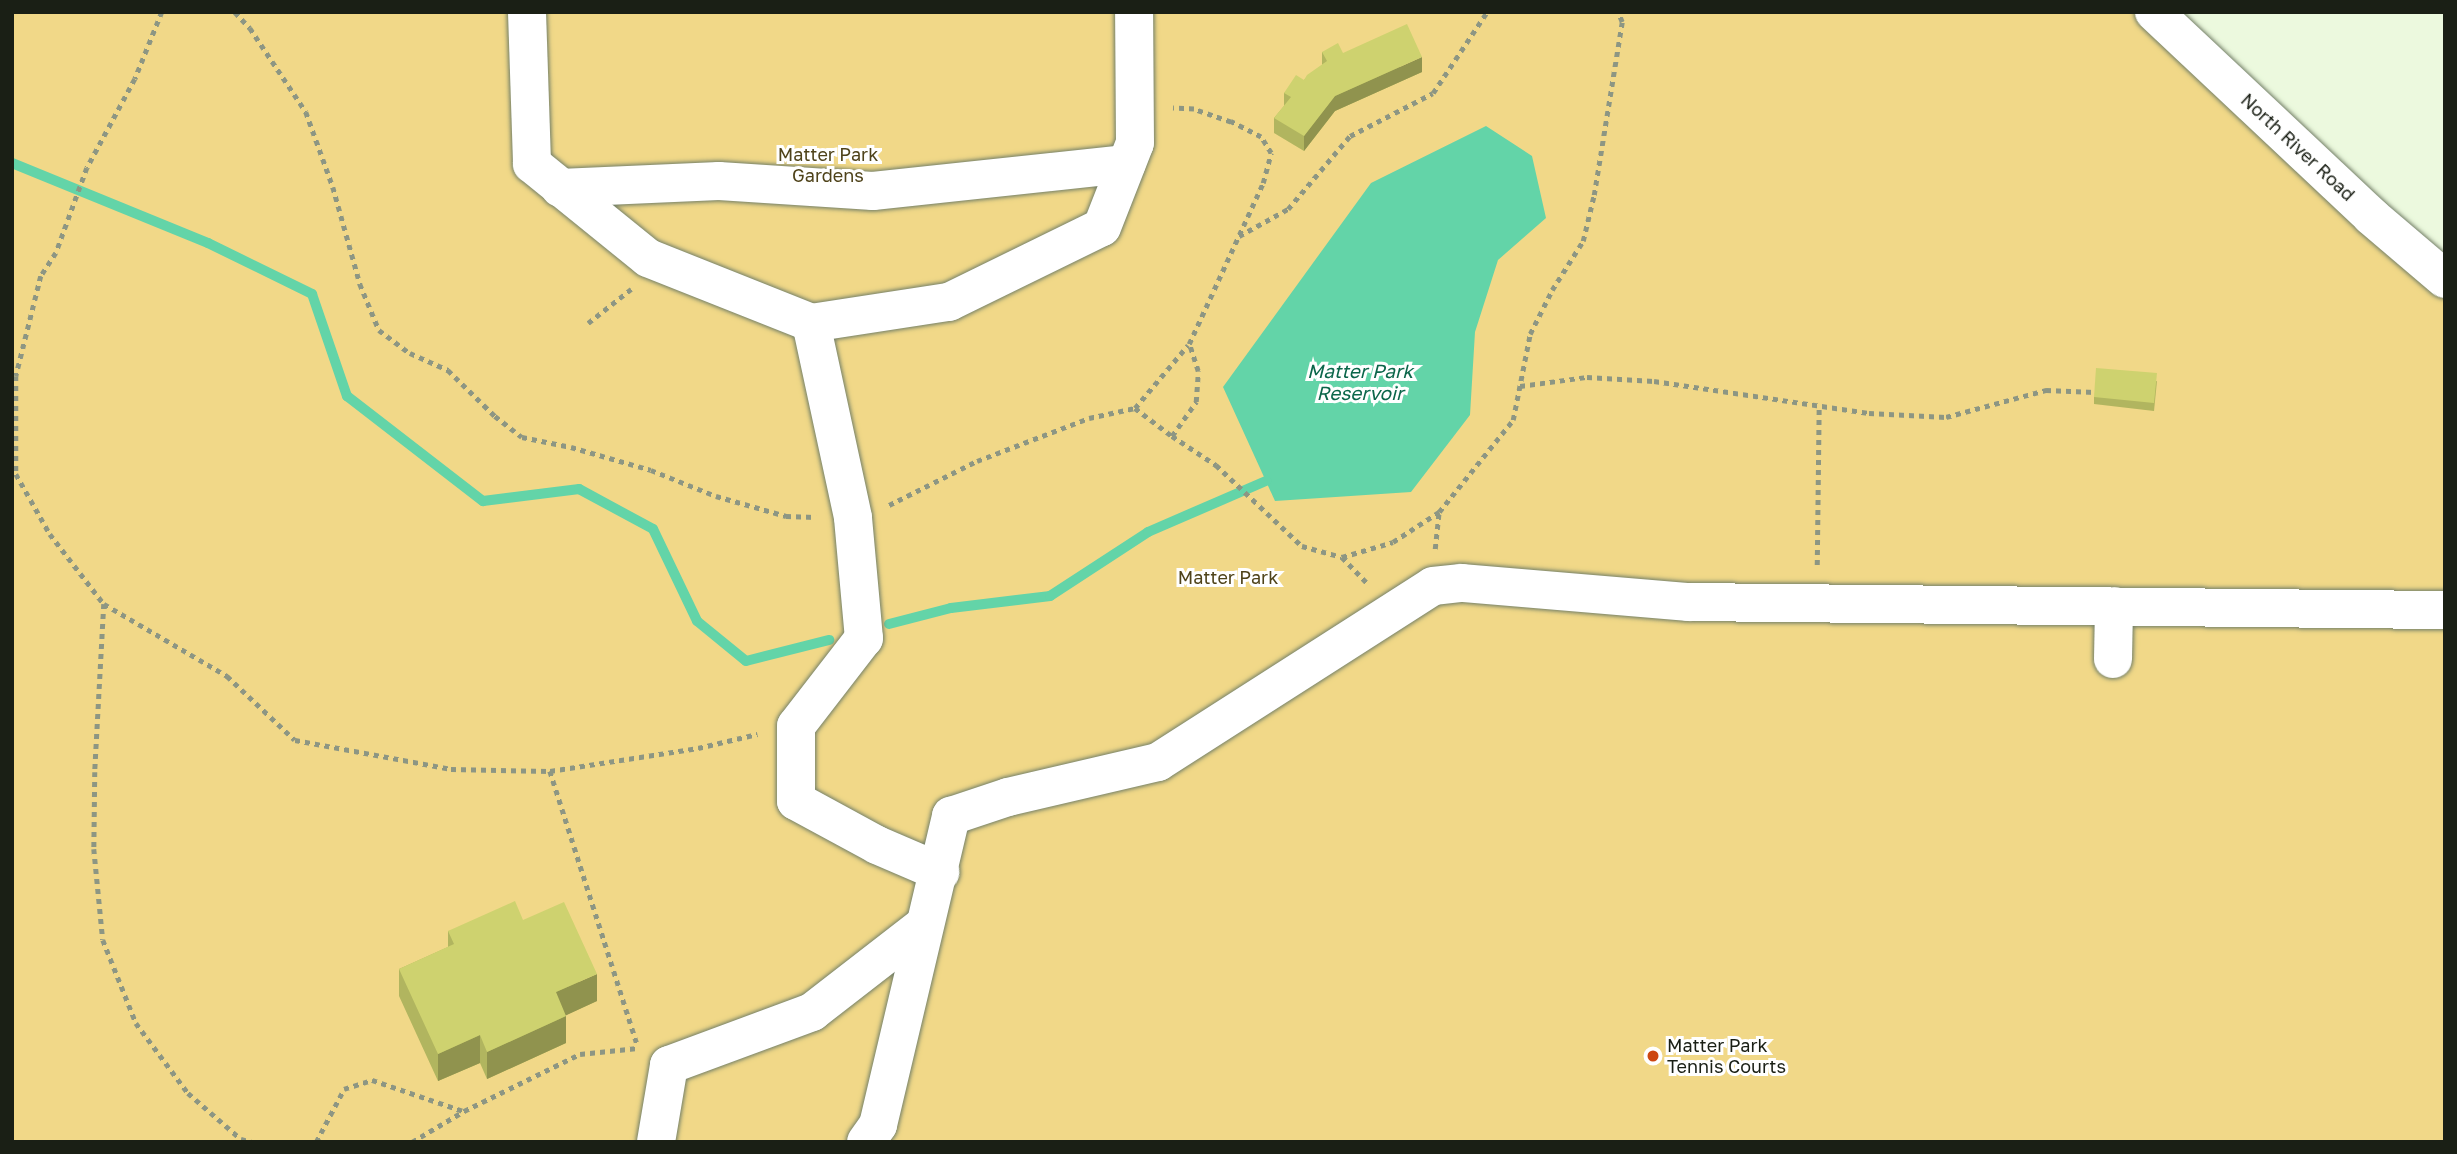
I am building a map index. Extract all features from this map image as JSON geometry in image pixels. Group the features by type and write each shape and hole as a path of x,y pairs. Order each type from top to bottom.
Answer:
{"street":[{"path":"527,12 531,164 648,258 811,323 949,302 1102,227 1135,143 1134,12"},
{"name":"North River Road","path":"2154,12 2371,216 2445,279"},
{"path":"560,188 719,181 873,191 1126,164"},
{"path":"811,323 853,518 864,638 796,726 796,801 877,845 940,872"},
{"path":"866,1142 878,1125 924,925 940,872 951,816 1008,797 1158,762 1433,586 1462,583 1688,603 2445,610"},
{"path":"2113,659 2114,606"},
{"path":"656,1142 654,1056 812,1012 924,925"}],"path":[{"path":"162,12 135,79 84,176 56,253 41,276 16,376 16,474 50,534 104,604 227,676 295,740 451,769 550,771 698,748 796,726"},
{"path":"1238,237 1288,209 1350,136 1433,93 1487,12"},
{"path":"1172,436 1233,481 1302,546 1342,557 1393,542 1439,512 1488,455 1513,420 1530,334 1552,290 1583,241 1594,195 1622,22 1618,12"},
{"path":"588,323 666,265"},
{"path":"1135,408 1189,344"},
{"path":"1520,386 1587,377 1614,378 1667,383 1869,413 1945,417 2046,390 2095,392"},
{"path":"1817,604 1819,405"},
{"path":"104,604 94,849 103,940 136,1024 188,1093 241,1139 252,1142"},
{"path":"412,1142 464,1111 580,1054 654,1056 550,771"},
{"path":"316,1142 344,1089 372,1080 464,1111"}],"green space":[{"name":"Matter Park","path":"12,12 2155,12 2445,279 2445,1142 12,1142"}],"water":[{"name":"Matter Park Reservoir","path":"1486,126 1532,156 1546,218 1498,260 1475,332 1470,415 1411,492 1275,501 1223,387 1371,183"}],"building":[{"path":"1407,24 1422,57 1335,96 1304,136 1274,118 1291,97 1284,93 1296,75 1304,80 1327,61 1322,52 1338,43 1343,53"},
{"path":"2096,368 2157,373 2154,403 2094,397"},
{"path":"515,901 523,920 564,902 597,974 556,992 566,1016 487,1052 480,1035 438,1054 399,969 454,944 448,931"}],"waterway":[{"path":"12,163 208,243 312,294 347,396 483,501 579,489 653,529 697,621 746,661 829,640"},
{"path":"889,624 951,608 1050,596 1148,532 1266,481"}],"place":[{"name":"Matter Park Tennis Courts","path":"1653,1056"}],"park label":[{"name":"Matter Park Gardens","path":"828,165"}]}
